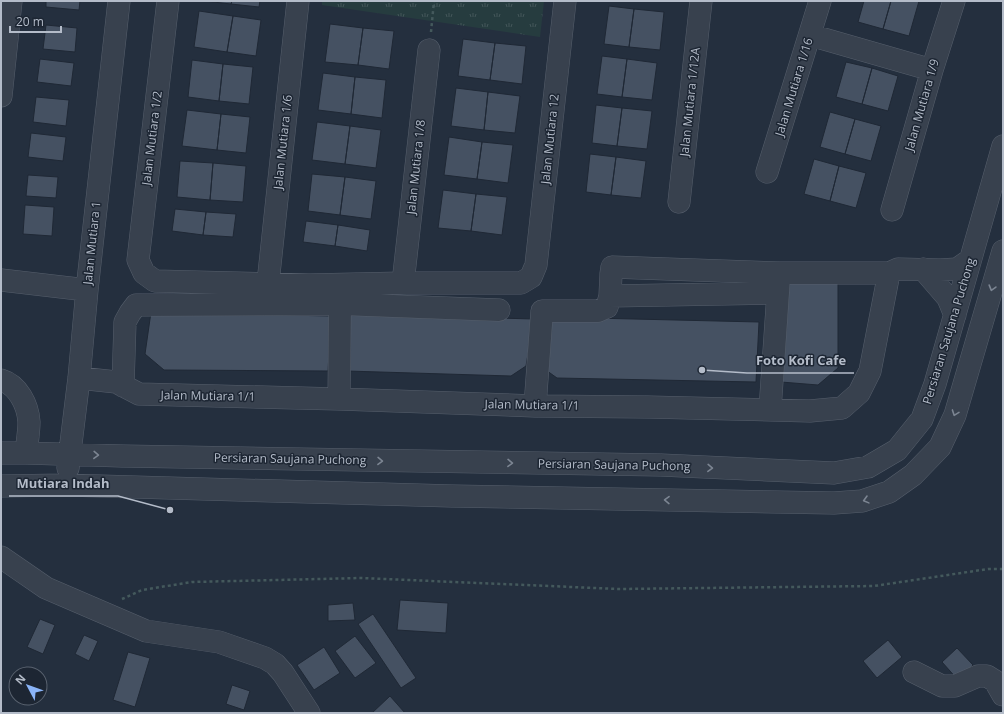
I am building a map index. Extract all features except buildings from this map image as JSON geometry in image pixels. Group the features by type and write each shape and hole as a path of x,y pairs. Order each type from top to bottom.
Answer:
{"street":[{"path":"1,96 3,53 11,1"},
{"name":"Jalan Mutiara 1","path":"65,485 70,454 119,1"},
{"name":"Jalan Mutiara 1/2","path":"168,1 138,260 144,273 155,281 268,283"},
{"name":"Jalan Mutiara 1/6","path":"268,283 298,1"},
{"name":"Jalan Mutiara 12","path":"403,283 521,283 531,277 536,265 565,1"},
{"name":"Jalan Mutiara 1/12A","path":"679,202 701,1"},
{"name":"Jalan Mutiara 1/16","path":"767,172 820,1"},
{"name":"Jalan Mutiara 1/9","path":"892,210 932,70 954,1"},
{"path":"810,35 932,70"},
{"name":"Jalan Mutiara 1/8","path":"403,283 429,50"},
{"name":"Persiaran Saujana Puchong","path":"1,453 653,465 834,473 868,467 898,450 922,419 935,384 1003,146"},
{"path":"1,486 65,485 460,496 826,503 862,501 889,492 913,475 940,447 955,415 1003,251"},
{"path":"610,296 889,273 898,269 957,269 970,260"},
{"path":"535,406 542,311 598,311 607,307 610,296 612,267 778,283"},
{"path":"923,269 948,298 954,315"},
{"name":"Jalan Mutiara 1/1","path":"78,378 116,382 139,394 535,406 810,411 842,408 859,393 870,371 889,273"},
{"path":"1,280 87,290"},
{"path":"268,283 309,285 403,283"},
{"path":"770,410 778,283"},
{"path":"123,386 125,322 136,305 340,304 499,310"},
{"path":"339,400 340,304"},
{"path":"1,380 15,388 22,397 26,407 29,421 26,453"},
{"path":"1,557 46,588 146,631 219,642 265,658 275,664 283,673 309,713"},
{"path":"914,672 942,686 955,686 978,676 987,676 995,681 1003,695"}],"path":[{"path":"429,50 434,1"},
{"path":"98,610 142,590 192,582 361,578 619,589 874,586 988,569 1003,569"}],"green space":[{"path":"322,1 544,1 540,37 322,5"}],"place":[{"name":"Foto Kofi Cafe","path":"702,370"},
{"name":"Mutiara Indah","path":"170,510"}]}
